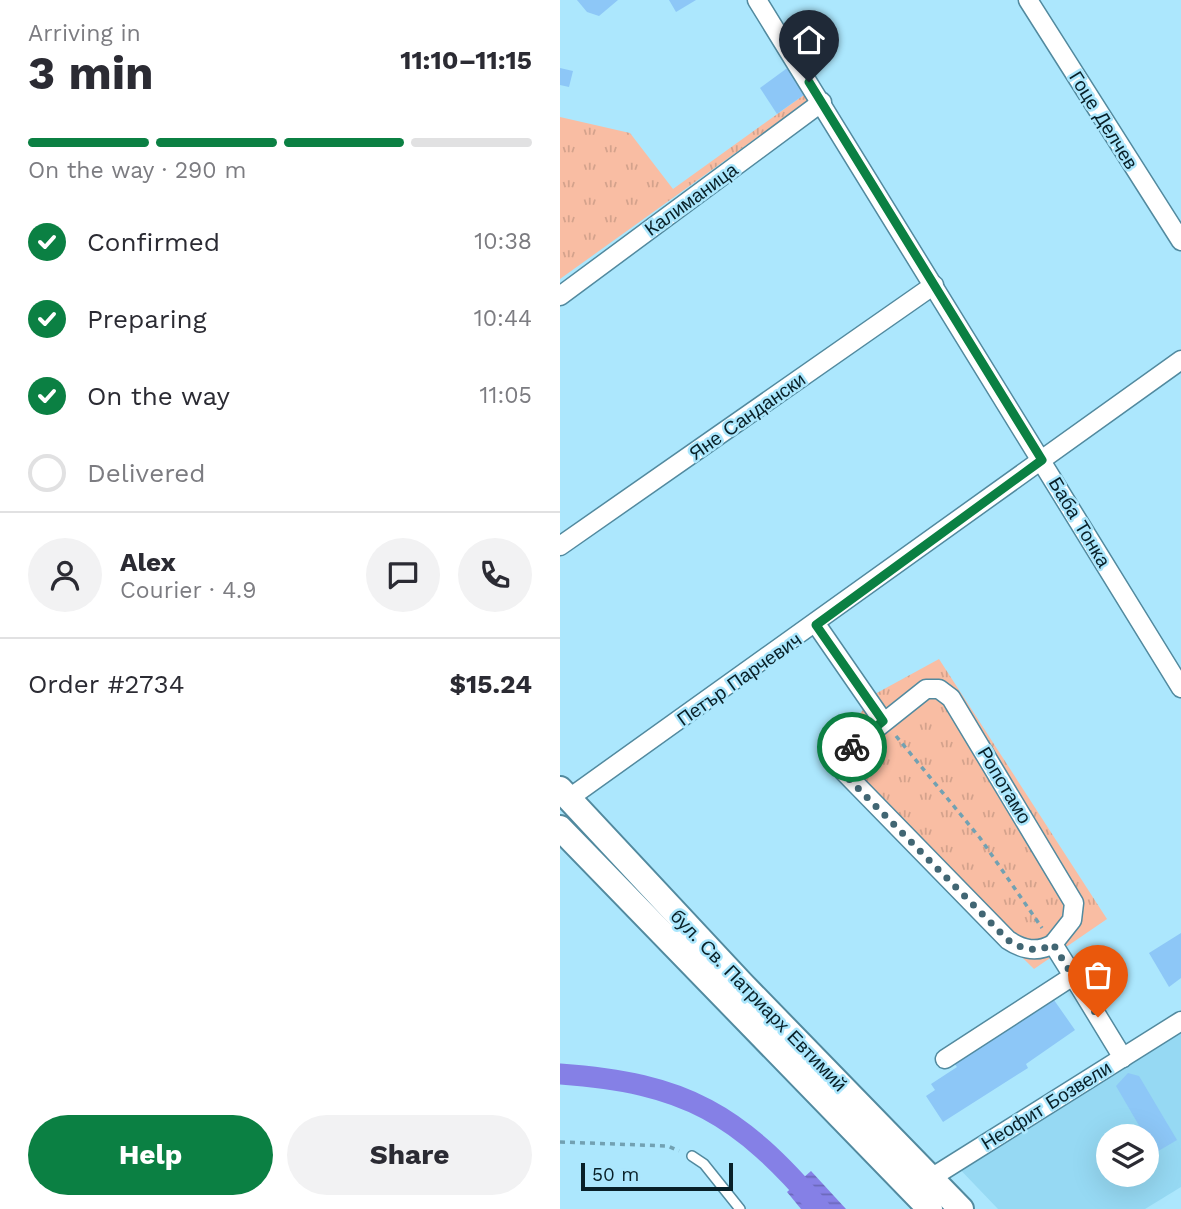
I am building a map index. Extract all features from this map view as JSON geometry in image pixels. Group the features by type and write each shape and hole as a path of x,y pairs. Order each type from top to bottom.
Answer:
{"main road":[{"name":"бул. Св. Патриарх Евтимий","path":"564,794 924,1193"},
{"name":"бул. Св. Патриарх Евтимий","path":"560,828 924,1193 961,1209"}],"street":[{"name":"Баба Тонка","path":"757,0 1181,688"},
{"name":"Гоце Делчев","path":"1028,0 1181,241"},
{"name":"Калиманица","path":"560,296 822,102"},
{"name":"Яне Сандански","path":"560,546 934,285"},
{"name":"Петър Парчевич","path":"564,794 816,625 1181,360"},
{"path":"816,625 883,721"},
{"name":"Ропотамо","path":"940,689 951,698 1071,895 1074,903 1072,920 1053,944 1035,950 1025,949 1008,940 843,771 844,755 883,721 926,690 940,689"},
{"path":"1053,944 1123,1058"},
{"path":"945,1059 1073,976"},
{"name":"Неофит Бозвели","path":"924,1193 1181,1021"}],"lane":[{"path":"692,1156 704,1164 740,1209"}],"path":[{"path":"883,721 980,838 1053,944"},
{"path":"560,1142 668,1146 692,1156"}],"shaded area":[{"path":"1181,1016 1181,1187 1145,1209 998,1209 952,1161"},
{"path":"811,1171 846,1209 801,1209 787,1192"}],"green space":[{"path":"808,92 812,98 560,279 560,117 630,133 673,189"},
{"path":"939,659 1107,919 1034,969 824,761 875,694"}],"building":[{"path":"577,0 618,0 599,16 587,12"},
{"path":"669,0 696,0 676,12"},
{"path":"790,66 808,92 777,114 760,88"},
{"path":"560,68 573,71 569,87 560,85"},
{"path":"1181,933 1181,978 1169,987 1149,953"},
{"path":"1054,1000 1075,1030 1026,1064 1028,1068 943,1122 926,1096 935,1090 931,1084 957,1067 954,1063 1032,1009 1035,1013"},
{"path":"1128,1073 1139,1076 1177,1140 1159,1151 1159,1124 1138,1124 1116,1086"}],"waterway":[{"path":"560,1074 604,1078 642,1086 707,1109 763,1149 820,1209"}],"way so far":[{"path":"852,747 842,760 841,765 846,776 1008,940 1025,949 1035,950 1053,944 1098,1017"}],"route":[{"path":"809,82 1042,460 816,625 883,721 852,747"}]}
